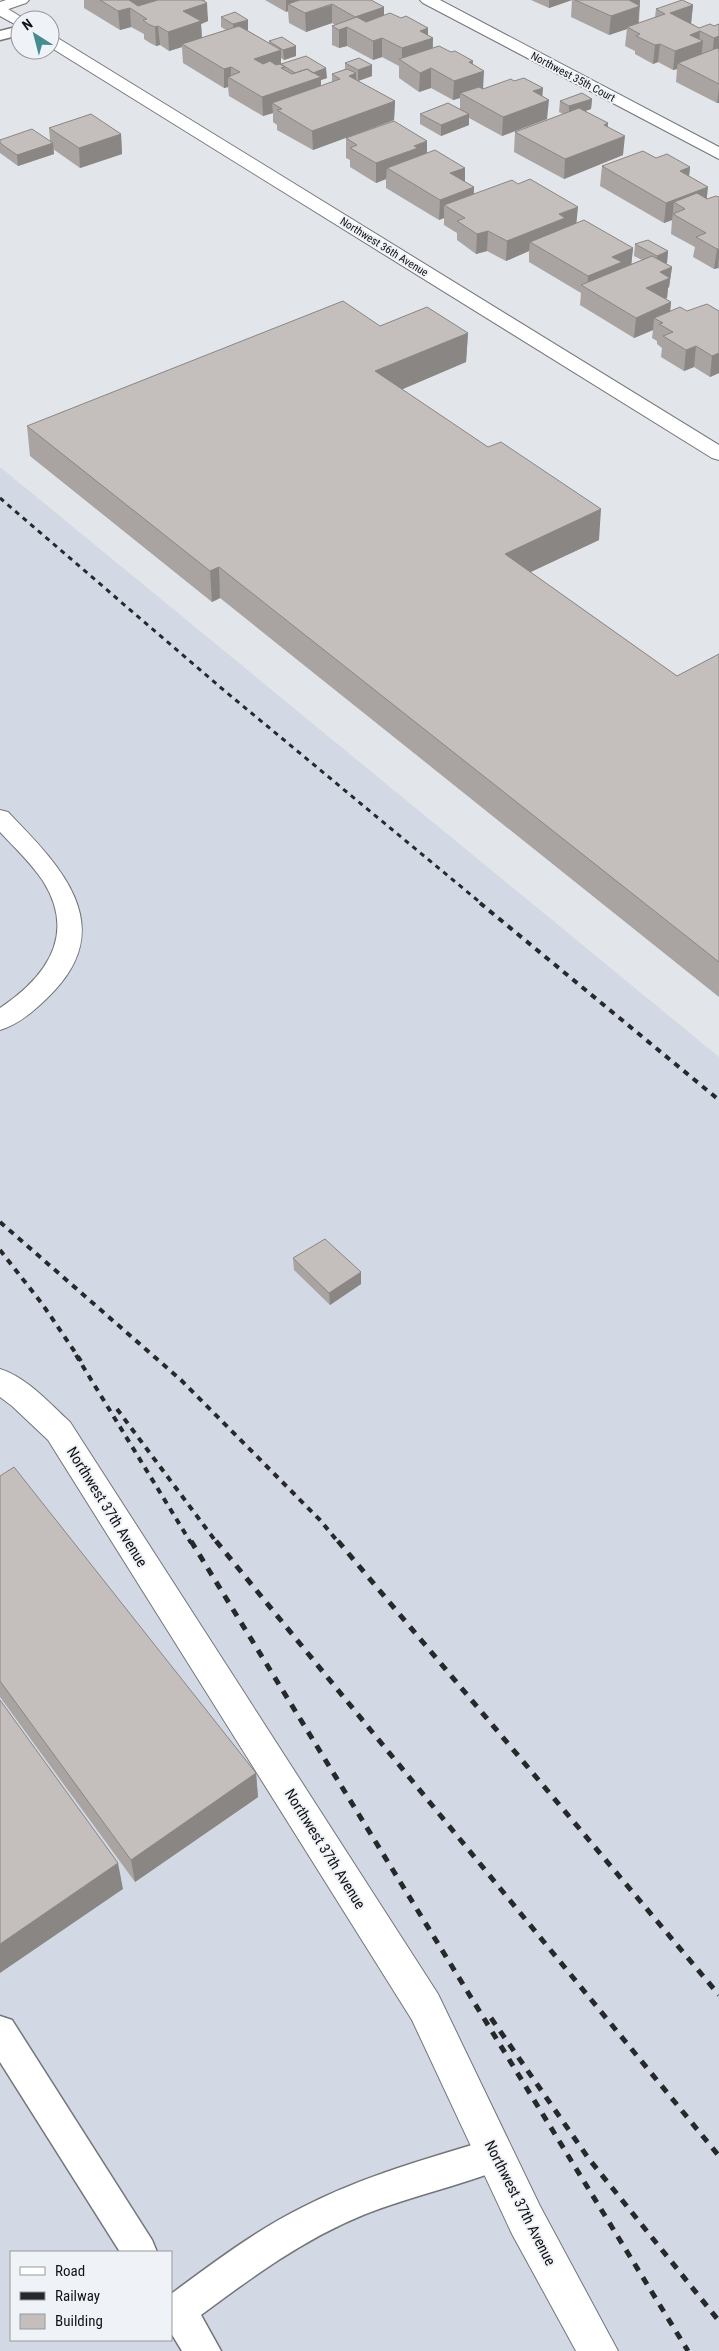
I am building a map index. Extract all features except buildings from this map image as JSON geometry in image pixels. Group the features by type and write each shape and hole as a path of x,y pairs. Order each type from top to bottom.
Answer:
{"street":[{"path":"0,8 21,0"},
{"name":"Northwest 35th Court","path":"428,0 719,154"},
{"name":"Northwest 36th Avenue","path":"60,46 719,454"},
{"path":"0,818 55,881 70,911 71,941 60,965 48,982 32,998 0,1021"},
{"name":"Northwest 37th Avenue","path":"0,1381 23,1397 59,1431 425,2006 526,2220 598,2351"}],"lane":[{"path":"0,2032 139,2251"},
{"path":"203,2351 174,2306 263,2250 332,2211 362,2198 496,2155"}],"shaded area":[{"path":"0,467 719,1057 719,2351 0,2351"}],"railway":[{"path":"0,498 220,687 482,904"},
{"path":"480,903 719,1100"},
{"path":"0,1222 181,1380 320,1520 339,1543"},
{"path":"0,1250 43,1305 81,1361"},
{"path":"76,1355 191,1543"},
{"path":"117,1409 217,1543"},
{"path":"191,1541 688,2351"},
{"path":"216,1541 719,2156"},
{"path":"338,1541 719,1995"},
{"path":"491,2018 589,2159 719,2321"}]}
